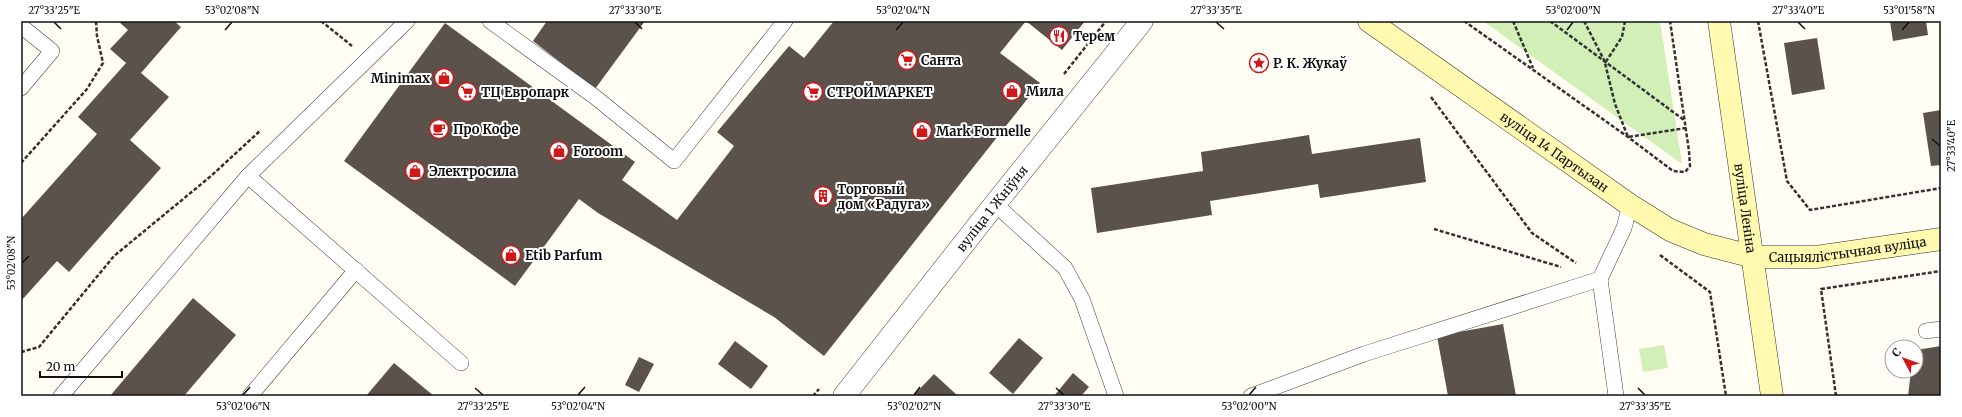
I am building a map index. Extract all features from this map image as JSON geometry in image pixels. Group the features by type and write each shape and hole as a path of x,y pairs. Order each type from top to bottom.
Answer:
{"main road":[{"name":"вуліца 14 Партызан","path":"1369,21 1630,205 1670,230 1704,244 1754,257"},
{"name":"вуліца Леніна","path":"1719,21 1754,257 1772,396"},
{"name":"Сацыялістычная вуліца","path":"1754,257 1816,257 1941,239"}],"street":[{"name":"вуліца 1 Жніўня","path":"844,396 995,204 1142,21"}],"lane":[{"path":"61,396 248,176 406,21"},
{"path":"490,21 595,97 674,161 785,21"},
{"path":"21,26 52,51 21,88"},
{"path":"248,176 461,363"},
{"path":"995,204 1065,268 1082,299 1116,396"},
{"path":"1616,396 1600,279 1624,228 1630,205"},
{"path":"250,396 356,270"},
{"path":"1251,396 1364,354 1600,279"},
{"path":"1926,331 1941,329"}],"path":[{"path":"21,163 87,89 103,64 97,36 96,21"},
{"path":"322,21 353,46"},
{"path":"1464,21 1628,137 1672,171 1685,172 1690,166 1686,128 1670,21"},
{"path":"1513,21 1534,70"},
{"path":"1550,21 1685,121"},
{"path":"1584,21 1605,63 1615,104 1628,137"},
{"path":"1605,63 1622,37 1625,21"},
{"path":"1758,21 1787,181 1810,210 1941,188"},
{"path":"347,52 357,41"},
{"path":"1429,94 1532,233 1600,279"},
{"path":"1628,137 1686,128"},
{"path":"21,352 39,347 114,256 211,176 262,129"},
{"path":"1434,229 1562,268"},
{"path":"1836,396 1821,289 1941,271"},
{"path":"1710,292 1726,396"}],"green space":[{"path":"1483,21 1660,21 1682,164"},
{"path":"1664,345 1668,368 1643,372 1639,349"}],"building":[{"path":"118,21 174,21 181,27 141,73 169,97 130,140 161,168 69,272 57,261 21,301 21,219 97,134 78,117 126,63 110,49 128,30"},
{"path":"547,21 645,21 595,89 533,41"},
{"name":"Торговый дом «Радуга»","path":"834,21 1026,21 1000,53 1040,83 824,356 774,317 598,213 579,199 515,286 344,161 445,23 635,162 622,180 677,220 734,146 717,132 789,46 804,58"},
{"name":"Терем","path":"1026,21 1085,21 1062,50"},
{"path":"1890,21 1926,21 1928,35 1893,41"},
{"path":"1817,38 1825,89 1792,95 1784,43"},
{"path":"1941,110 1941,165 1931,166 1923,113"},
{"path":"1309,135 1312,154 1420,138 1426,182 1320,198 1318,184 1210,201 1212,215 1097,233 1091,188 1203,171 1201,152"},
{"path":"193,298 236,335 184,396 110,396"},
{"path":"1503,324 1516,396 1448,396 1437,336"},
{"path":"1019,338 1043,358 1013,394 989,373"},
{"path":"735,341 768,366 751,389 718,364"},
{"path":"1941,346 1941,396 1908,396 1910,379 1924,379 1924,349"},
{"path":"639,357 654,364 639,392 625,385"},
{"path":"394,363 434,396 366,396"},
{"path":"1073,373 1089,387 1081,396 1054,396"},
{"path":"934,374 958,396 913,396"}],"place":[{"name":"Терем","path":"1059,36"},
{"name":"Санта","path":"907,60"},
{"name":"Р. К. Жукаў","path":"1259,63"},
{"name":"Minimax","path":"444,78"},
{"name":"Мила","path":"1012,91"},
{"name":"ТЦ Европарк","path":"467,92"},
{"name":"СТРОЙМАРКЕТ","path":"813,92"},
{"name":"Про Кофе","path":"439,129"},
{"name":"Mark Formelle","path":"922,131"},
{"name":"Foroom","path":"559,151"},
{"name":"Электросила","path":"415,171"},
{"name":"Торговый дом «Радуга»","path":"823,196"},
{"name":"Etib Parfum","path":"511,255"}]}
